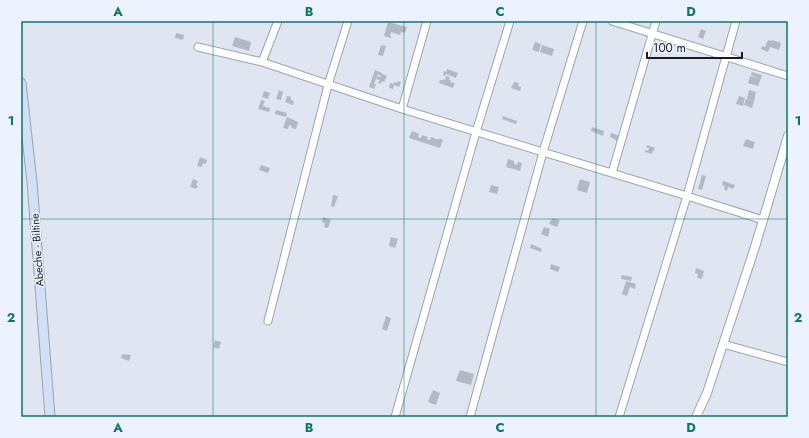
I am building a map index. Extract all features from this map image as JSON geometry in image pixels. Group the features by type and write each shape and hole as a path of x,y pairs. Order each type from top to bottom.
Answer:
{"main road":[{"name":"Abeche - Biltine","path":"21,83 32,182 50,417"}],"street":[{"path":"262,62 278,21"},
{"path":"268,321 328,84 348,21"},
{"path":"402,109 427,21"},
{"path":"395,417 476,132 510,21"},
{"path":"470,417 543,152 583,21"},
{"path":"612,21 788,76"},
{"path":"612,173 656,21"},
{"path":"619,417 687,196 736,21"},
{"path":"198,47 262,62 402,109 763,220"},
{"path":"696,417 707,393 755,247 788,136"},
{"path":"723,344 788,362"}],"building":[{"path":"388,22 407,27 405,33 401,32 400,35 391,32 391,38 384,36"},
{"path":"701,29 706,31 703,39 698,37"},
{"path":"176,33 184,35 183,40 175,38"},
{"path":"235,37 251,42 249,51 232,46"},
{"path":"768,40 781,43 779,50 770,47 768,52 761,49 762,46 765,47"},
{"path":"535,42 541,44 539,52 532,50"},
{"path":"381,45 386,46 383,56 378,55"},
{"path":"542,45 554,49 552,56 540,52"},
{"path":"447,69 458,73 456,78 446,74 445,76 443,75 444,71 446,72"},
{"path":"375,70 387,76 381,84 378,83 380,80 376,79 374,89 369,87"},
{"path":"752,72 762,75 758,86 748,83 750,76 758,78 751,75"},
{"path":"446,76 450,77 450,82 455,83 453,88 439,83 440,80 445,80"},
{"path":"398,81 401,82 399,87 394,85 393,89 389,88 390,83 397,83"},
{"path":"514,82 519,83 518,86 521,87 520,91 511,88"},
{"path":"279,90 283,92 281,100 276,99"},
{"path":"749,90 756,92 754,101 747,99"},
{"path":"264,91 270,93 268,99 262,97"},
{"path":"287,96 291,97 291,100 294,101 293,105 285,102"},
{"path":"739,96 745,98 743,106 736,104"},
{"path":"746,99 754,101 752,108 744,105"},
{"path":"261,100 265,101 263,106 270,108 269,112 258,109"},
{"path":"276,110 287,113 286,117 275,114"},
{"path":"503,116 517,121 516,124 502,119"},
{"path":"287,117 298,122 296,129 291,128 292,126 289,125 288,129 283,128"},
{"path":"592,127 604,131 603,136 591,131"},
{"path":"412,131 419,134 418,137 421,138 422,135 428,137 427,140 430,140 431,137 443,140 440,148 409,138"},
{"path":"611,133 620,136 618,141 610,137"},
{"path":"746,139 755,142 753,149 743,146"},
{"path":"647,145 655,148 652,154 645,152 645,150 648,151 649,148 646,147"},
{"path":"200,157 207,160 206,164 203,163 202,167 197,166"},
{"path":"508,159 514,161 514,164 517,165 518,162 522,163 520,171 506,167"},
{"path":"261,165 270,168 268,173 259,170"},
{"path":"702,175 706,176 702,190 698,189"},
{"path":"193,179 198,181 196,185 198,186 196,189 190,187"},
{"path":"580,179 590,182 587,193 577,190"},
{"path":"723,181 735,185 733,189 728,187 727,191 724,189 725,186 722,185"},
{"path":"491,185 499,187 497,194 489,192"},
{"path":"333,195 338,196 334,207 331,206"},
{"path":"323,217 331,220 328,228 324,227 325,223 322,222"},
{"path":"552,218 560,220 557,227 549,224"},
{"path":"544,227 550,229 548,237 541,234"},
{"path":"391,237 398,239 395,248 389,246"},
{"path":"531,244 542,249 541,252 530,248"},
{"path":"551,264 560,267 558,272 550,269"},
{"path":"696,268 704,271 702,279 697,278 698,274 695,273"},
{"path":"622,275 632,277 631,281 621,279"},
{"path":"626,281 636,284 635,289 630,287 627,296 622,294"},
{"path":"386,316 391,318 387,331 382,329"},
{"path":"215,340 221,342 219,349 213,347"},
{"path":"122,354 131,355 129,361 121,358"},
{"path":"460,370 474,374 471,385 456,381"},
{"path":"433,390 440,393 436,405 428,402"}]}
